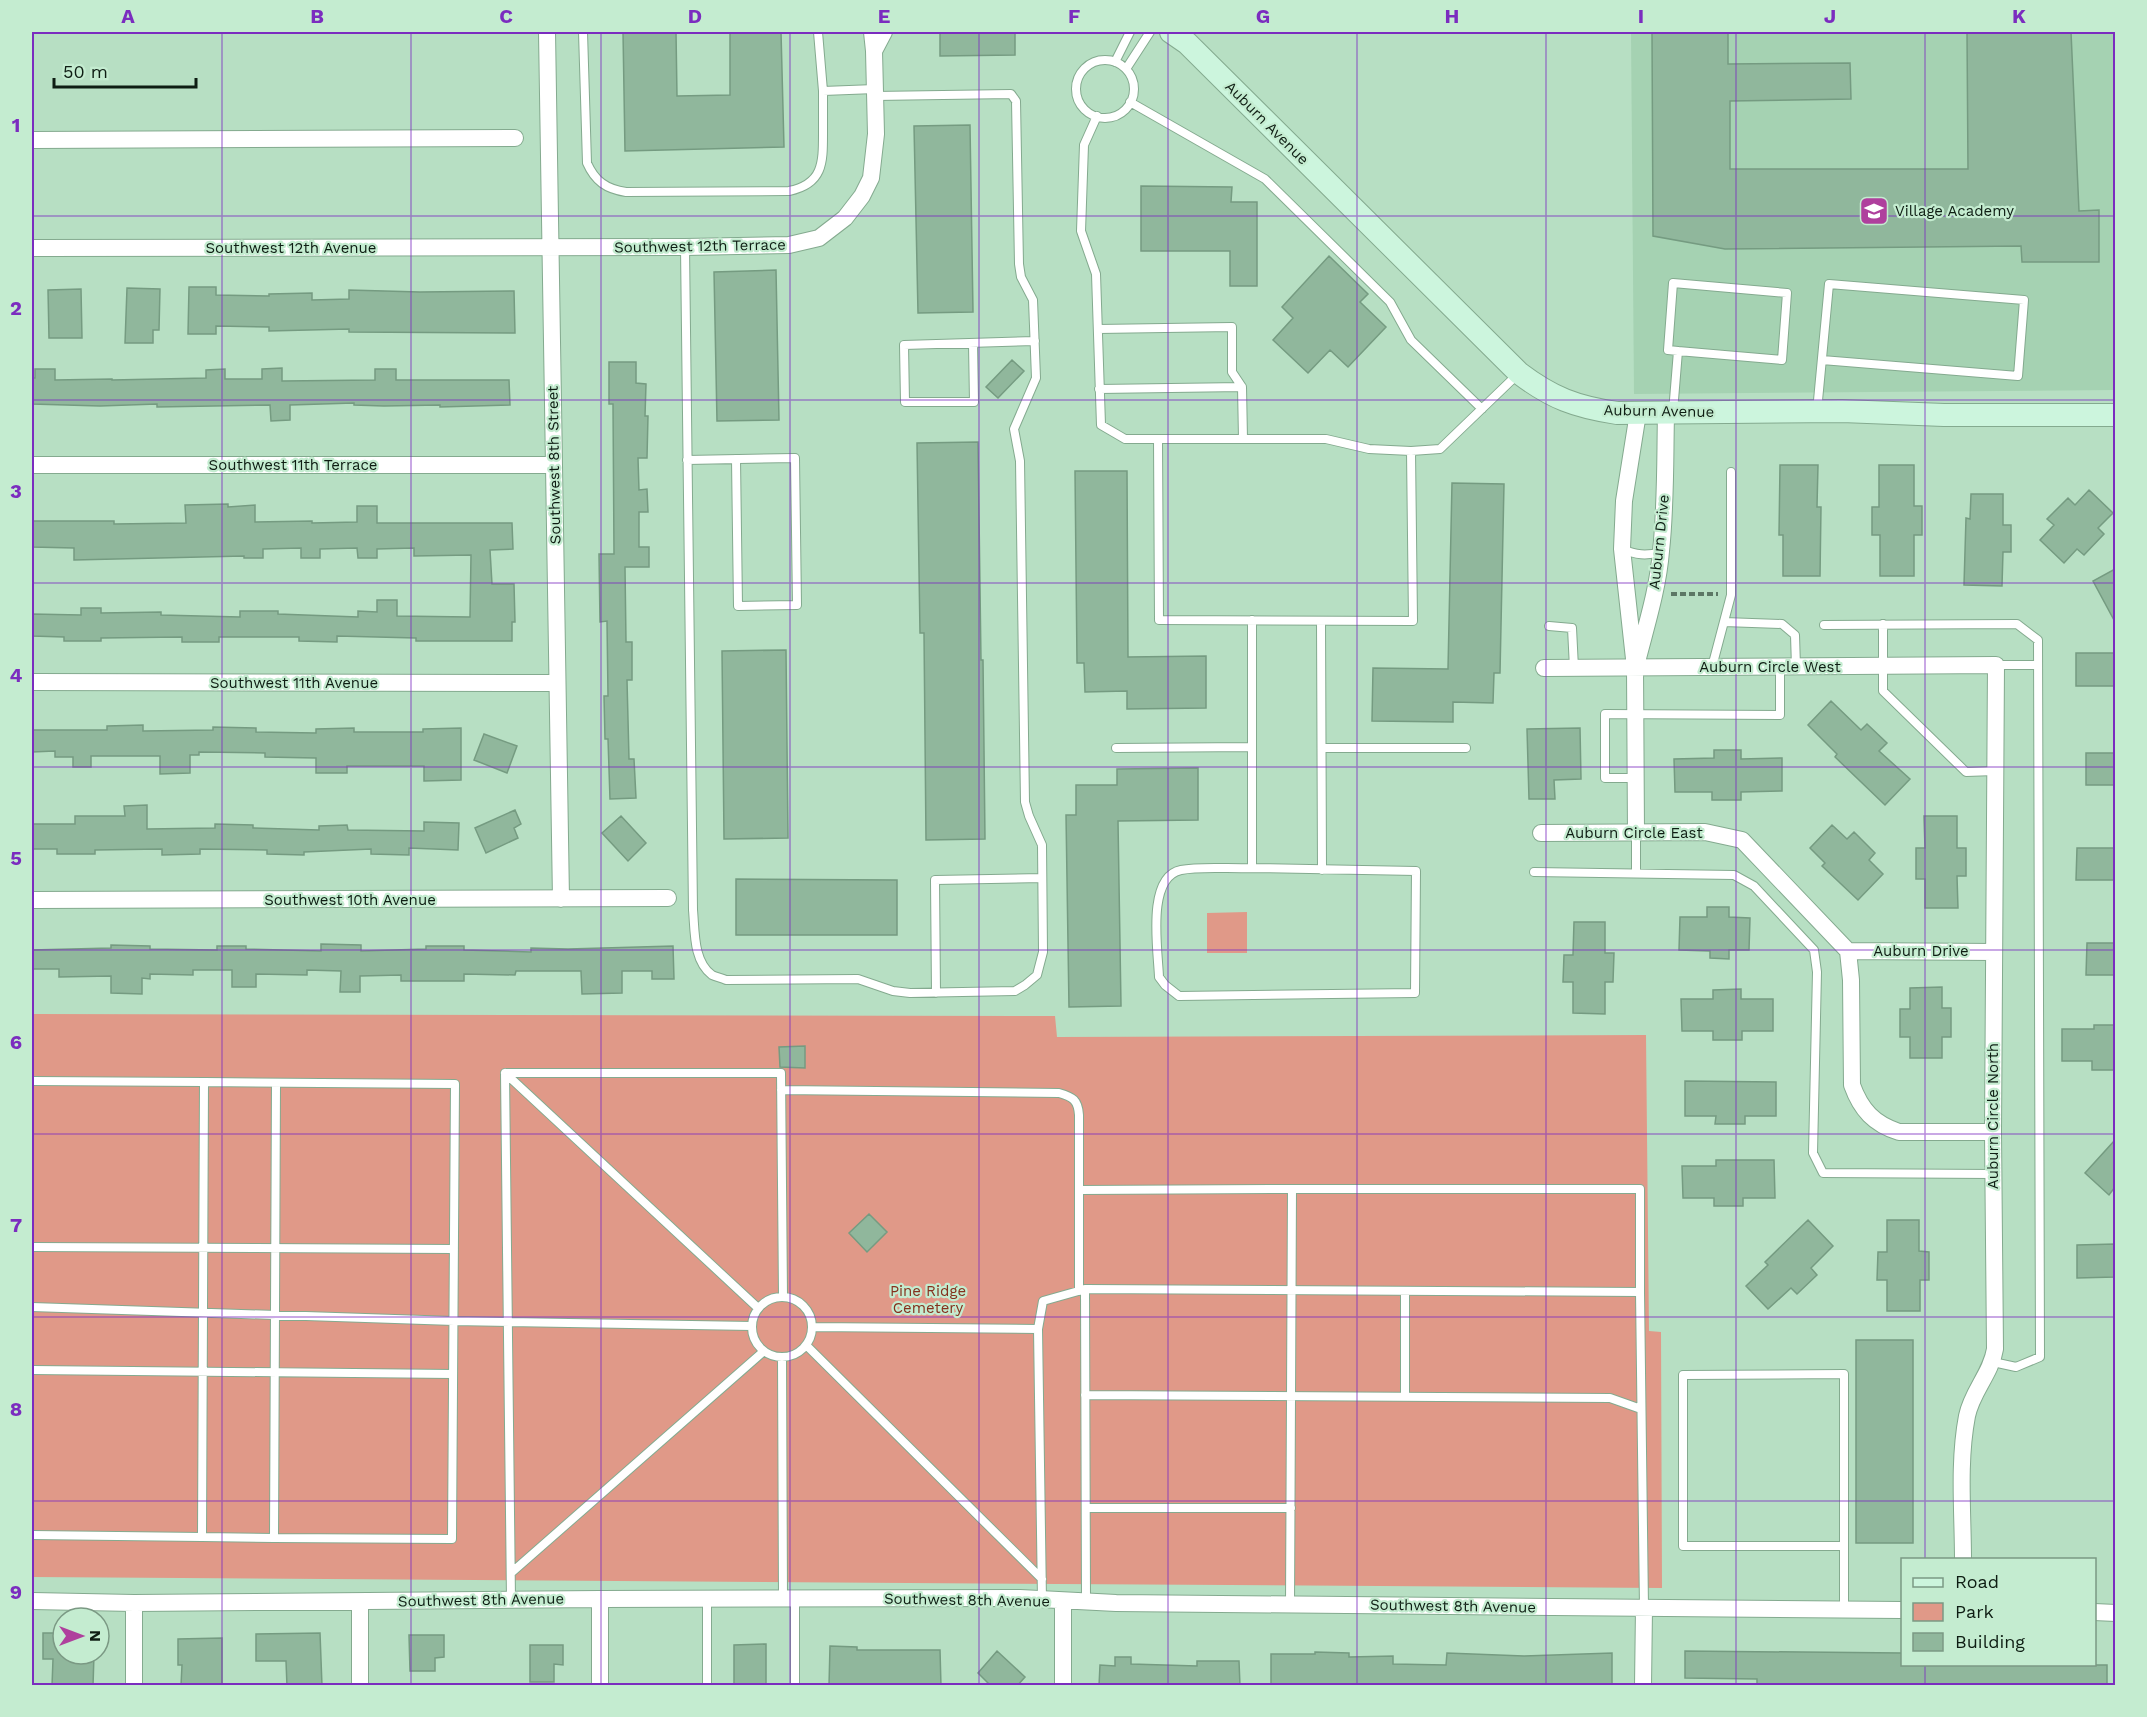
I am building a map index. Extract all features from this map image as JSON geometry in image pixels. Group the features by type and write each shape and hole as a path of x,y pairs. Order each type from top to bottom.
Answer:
{"street":[{"name":"Southwest 8th Street","path":"547,32 561,899"},
{"name":"Southwest 12th Terrace","path":"551,247 789,245 819,238 845,218 862,196 871,178 876,134 872,32"},
{"name":"Southwest 12th Terrace","path":"874,51 884,32"},
{"name":"Auburn Avenue","path":"1171,32 1187,43 1519,373 1545,392 1567,401 1606,412 1638,413 2115,415"},
{"path":"32,140 515,138"},
{"name":"Southwest 12th Avenue","path":"32,248 551,247"},
{"name":"Auburn Drive","path":"1636,833 1635,668 1622,549 1624,501 1638,413"},
{"name":"Auburn Drive","path":"1635,668 1653,603 1661,552 1669,413"},
{"name":"Southwest 11th Terrace","path":"32,465 554,465"},
{"name":"Auburn Circle West","path":"1544,668 1996,666"},
{"name":"Auburn Circle North","path":"1963,1558 1962,1445 1967,1414 1978,1386 1987,1375 1993,1362 1995,1349 1993,1132 1996,666"},
{"name":"Southwest 11th Avenue","path":"32,682 556,683"},
{"name":"Auburn Circle East","path":"1541,833 1705,832 1742,840 1848,951"},
{"name":"Southwest 10th Avenue","path":"32,900 668,898"},
{"path":"1848,951 1851,980 1852,1085 1864,1110 1886,1128 1899,1132 1993,1132"},
{"name":"Auburn Drive","path":"1848,951 1994,951"},
{"name":"Southwest 8th Avenue","path":"32,1602 134,1604 600,1599 1020,1598 1086,1602 1290,1605 1901,1610"},
{"path":"600,1599 600,1686"},
{"path":"1063,1601 1063,1686"},
{"path":"360,1602 360,1686"},
{"path":"134,1604 134,1686"},
{"path":"1643,1686 1644,1608"},
{"path":"2096,1612 2115,1613"}],"lane":[{"path":"583,32 587,162 592,174 612,190 638,192 789,191 800,189 810,183 818,174 823,159 823,91 818,32"},
{"path":"1115,62 1130,32"},
{"path":"1126,69 1150,32"},
{"path":"1101,60 1115,62 1126,69 1133,85 1130,102 1117,115 1097,116 1084,109 1079,101 1076,84 1085,68 1101,60"},
{"path":"685,247 693,910 696,945 701,962 712,975 726,980 858,979 893,991 910,993 1015,992 1037,975 1043,952 1042,845 1025,802 1020,460 1014,429 1036,378 1033,300 1021,277 1019,264 1016,101 1011,94 823,91"},
{"path":"1130,102 1265,179 1390,302 1411,340 1482,409"},
{"path":"1097,116 1084,145 1081,231 1096,274 1101,424 1125,439 1326,439 1369,449 1411,451 1440,449 1519,373"},
{"path":"1673,283 1787,293 1782,360 1678,351 1668,350 1673,283"},
{"path":"1817,412 1829,284 2024,300 2018,376 1822,360"},
{"path":"1098,329 1232,327 1233,372 1242,387 1243,439"},
{"path":"973,344 974,402 905,402 904,345 1035,341"},
{"path":"1669,413 1678,351"},
{"path":"1099,389 1242,387"},
{"path":"1158,439 1159,620 1413,621 1411,451"},
{"path":"687,460 736,459 795,458 797,605 738,606 736,459"},
{"path":"1712,668 1731,595 1731,472"},
{"path":"1622,549 1648,556 1661,552"},
{"path":"1251,620 1252,868"},
{"path":"1321,621 1322,870"},
{"path":"1636,778 1605,778 1605,714 1779,715 1795,635 1782,624 1724,622"},
{"path":"1883,624 1882,692 1966,772 1995,771"},
{"path":"1824,625 2017,624 2038,640 2040,1357 2016,1367 1993,1362"},
{"path":"1549,626 1572,627 1574,668"},
{"path":"1996,666 2038,665"},
{"path":"1116,748 1252,747"},
{"path":"1322,748 1466,748"},
{"path":"1636,833 1636,873"},
{"path":"1252,868 1416,871 1415,993 1179,996 1159,977 1157,903 1164,881 1180,870 1252,868"},
{"path":"1534,872 1734,875 1754,886 1814,950 1817,972 1814,1153 1823,1173 1993,1174"},
{"path":"936,993 935,880 1042,878"},
{"path":"505,1073 781,1073 783,1296"},
{"path":"505,1073 758,1308"},
{"path":"505,1073 511,1600"},
{"path":"32,1082 455,1084 452,1539 32,1535"},
{"path":"202,1537 204,1082"},
{"path":"274,1538 276,1083"},
{"path":"781,1090 1059,1092 1072,1096 1079,1104 1085,1395 1086,1602"},
{"path":"1290,1605 1292,1189"},
{"path":"1079,1190 1640,1189 1644,1608"},
{"path":"32,1247 454,1249"},
{"path":"1042,1600 1038,1329 1042,1301 1082,1290 1640,1292"},
{"path":"1405,1291 1405,1397"},
{"path":"783,1296 800,1302 811,1317 812,1327 811,1336 800,1351 782,1357 764,1351 753,1335 752,1326 758,1308 765,1302 783,1296"},
{"path":"32,1307 454,1322 752,1326"},
{"path":"812,1327 1038,1329"},
{"path":"806,1345 1042,1579"},
{"path":"511,1574 764,1351"},
{"path":"782,1357 789,1599 795,1683"},
{"path":"32,1370 453,1374"},
{"path":"1844,1546 1683,1546 1683,1375 1844,1374 1844,1546 1844,1610"},
{"path":"1085,1395 1611,1398 1641,1409"},
{"path":"1086,1508 1291,1508"},
{"path":"707,1599 707,1686"}],"path":[{"path":"1671,594 1718,594"}],"shaded area":[{"name":"Village Academy","path":"1631,32 2115,32 2115,390 1634,394"}],"green space":[{"path":"1247,912 1247,953 1207,953 1207,913"},
{"name":"Pine Ridge Cemetery","path":"32,1014 1055,1016 1057,1037 1646,1035 1649,1331 1661,1332 1662,1588 32,1577"}],"building":[{"path":"623,32 676,32 677,96 730,95 730,32 781,32 784,147 625,151"},
{"path":"940,32 1015,32 1015,55 940,56"},
{"path":"1652,32 1728,32 1728,64 1850,63 1851,99 1730,101 1730,169 1968,169 1967,32 2071,32 2079,211 2099,210 2099,262 2022,262 2021,246 1725,249 1653,236"},
{"path":"970,125 973,312 918,313 914,126"},
{"path":"1141,186 1232,187 1231,202 1257,202 1257,286 1230,286 1230,251 1141,251"},
{"path":"1329,256 1368,294 1360,302 1386,327 1348,367 1330,350 1308,373 1273,340 1293,318 1282,307"},
{"path":"776,270 779,420 717,421 714,272"},
{"path":"189,287 216,287 216,295 269,296 269,294 312,293 312,300 349,299 349,290 514,291 515,333 349,332 349,329 269,331 269,327 216,326 216,334 188,334"},
{"path":"127,288 160,289 159,330 153,330 153,343 125,343"},
{"path":"81,289 82,338 49,338 48,290"},
{"path":"1012,360 1024,371 998,398 986,387"},
{"path":"609,362 636,362 636,383 646,384 647,458 638,458 639,490 647,489 648,512 639,512 639,547 649,547 649,567 625,567 626,642 632,642 632,680 627,680 629,759 634,759 636,798 610,799 604,696 608,696 607,621 600,622 599,554 614,554 613,404 609,404"},
{"path":"282,368 282,381 375,380 375,369 396,369 396,380 509,380 510,405 440,407 440,405 354,405 354,403 290,405 290,420 271,421 270,405 157,407 157,404 100,406 32,404 32,378 35,378 35,369 55,369 55,380 112,380 206,378 206,370 225,369 225,379 262,379 262,369"},
{"path":"978,442 985,839 926,840 924,633 920,633 917,443"},
{"path":"1780,465 1818,465 1817,507 1821,507 1820,576 1783,576 1783,535 1779,535"},
{"path":"1879,465 1914,465 1914,506 1922,506 1922,535 1914,535 1914,576 1880,576 1880,535 1872,535 1872,507 1879,507"},
{"path":"1075,471 1127,471 1128,657 1206,656 1206,708 1127,709 1127,691 1085,692 1084,663 1077,663"},
{"path":"1452,483 1504,484 1500,673 1494,673 1493,703 1453,702 1453,722 1372,721 1373,668 1448,669"},
{"path":"2089,490 2113,513 2098,528 2104,534 2084,555 2077,549 2064,563 2040,540 2054,525 2047,519 2068,498 2075,505"},
{"path":"1971,494 2003,494 2003,525 2011,525 2011,552 2003,552 2002,586 1964,585 1966,518 1970,519"},
{"path":"228,504 228,507 255,505 255,522 357,522 357,506 377,506 377,523 512,523 513,549 490,550 492,584 514,584 515,622 512,622 512,641 416,641 416,638 337,636 337,642 299,641 299,637 219,637 219,642 182,642 182,637 64,641 64,637 32,636 32,614 81,615 81,608 101,608 101,613 161,612 161,615 240,617 240,611 278,611 278,614 358,617 358,611 377,612 377,600 397,600 397,616 470,617 471,555 414,556 414,548 377,549 377,558 358,558 357,548 320,549 320,558 301,558 301,548 263,549 263,558 244,558 244,556 74,560 74,548 32,547 32,521 114,521 114,524 186,523 185,505"},
{"path":"2115,569 2115,622 2093,581"},
{"path":"786,650 788,838 724,839 722,651"},
{"path":"2076,653 2115,653 2115,686 2076,686"},
{"path":"1831,701 1861,730 1867,724 1887,743 1879,751 1910,779 1885,805 1835,757 1837,754 1808,725"},
{"path":"143,725 143,731 213,730 213,727 256,728 256,732 316,733 316,729 354,728 354,732 423,732 423,729 461,728 461,780 424,781 424,766 347,766 347,773 316,773 316,758 265,757 265,753 199,752 199,755 190,755 190,773 160,774 160,756 91,756 91,767 73,767 73,757 55,757 55,751 32,752 32,730 107,730 107,726"},
{"path":"1580,728 1581,779 1554,780 1555,799 1529,799 1527,729"},
{"path":"484,734 517,746 507,773 474,760"},
{"path":"1714,750 1741,750 1741,759 1782,758 1782,791 1741,792 1741,800 1712,800 1712,792 1675,792 1674,759 1714,758"},
{"path":"2086,753 2115,753 2115,785 2086,785"},
{"path":"1198,768 1198,820 1118,821 1121,1006 1069,1007 1066,815 1076,815 1076,785 1117,785 1117,769"},
{"path":"147,805 147,829 215,828 215,824 253,825 253,828 319,830 319,826 347,825 348,830 424,831 424,822 459,823 458,850 409,848 409,855 371,854 371,849 304,852 304,855 267,854 267,850 200,849 200,854 162,855 162,849 95,850 95,854 57,854 57,849 32,849 32,824 75,824 75,816 125,816 124,806"},
{"path":"515,810 521,824 514,828 518,838 486,853 475,828"},
{"path":"621,816 646,843 628,861 602,833"},
{"path":"1924,816 1957,816 1957,848 1966,848 1966,876 1957,876 1958,908 1925,908 1925,879 1916,879 1916,848 1925,848"},
{"path":"1832,825 1847,839 1854,832 1875,853 1869,860 1883,874 1858,900 1822,866 1825,863 1810,848"},
{"path":"2077,848 2115,848 2115,880 2076,880"},
{"path":"736,879 897,880 897,935 736,935"},
{"path":"1707,907 1729,907 1729,917 1750,918 1749,950 1729,950 1729,959 1710,958 1710,951 1679,950 1680,917 1707,917"},
{"path":"1574,922 1605,922 1605,953 1614,953 1613,982 1605,982 1605,1014 1573,1013 1573,982 1563,982 1564,955 1573,955"},
{"path":"2087,943 2115,943 2115,975 2086,975"},
{"path":"321,944 361,945 361,951 426,949 426,946 464,946 464,950 531,952 531,948 673,946 674,979 652,979 652,971 622,971 622,993 582,994 581,971 516,971 515,975 464,974 464,981 401,981 401,975 360,976 360,992 340,992 341,971 307,970 307,975 256,974 256,987 232,987 232,970 193,970 193,975 150,974 150,979 142,978 142,994 111,993 111,976 59,977 59,969 32,969 32,950 111,948 111,945 150,946 150,949 217,950 217,946 246,946 246,949 321,951"},
{"path":"1942,987 1942,1008 1951,1008 1951,1037 1942,1037 1942,1058 1910,1058 1910,1037 1900,1037 1900,1009 1910,1009 1910,988"},
{"path":"1741,989 1741,999 1773,999 1773,1031 1742,1031 1742,1040 1713,1040 1713,1031 1682,1031 1681,999 1713,999 1713,990"},
{"path":"2094,1025 2115,1025 2115,1070 2092,1070 2092,1061 2062,1061 2062,1029 2094,1029"},
{"path":"805,1046 805,1068 780,1067 779,1047"},
{"path":"1685,1081 1776,1082 1776,1116 1745,1116 1745,1124 1715,1124 1716,1116 1685,1116"},
{"path":"2115,1140 2115,1187 2109,1195 2085,1173"},
{"path":"1716,1160 1774,1160 1775,1198 1743,1198 1743,1206 1714,1206 1714,1198 1683,1198 1682,1166 1716,1166"},
{"path":"869,1214 887,1232 867,1252 849,1233"},
{"path":"1808,1220 1833,1246 1811,1268 1817,1275 1797,1294 1791,1288 1768,1309 1746,1286 1768,1265 1765,1262"},
{"path":"1887,1220 1919,1220 1919,1251 1929,1252 1929,1280 1920,1280 1920,1311 1887,1311 1887,1280 1877,1280 1878,1252 1887,1252"},
{"path":"2115,1244 2115,1277 2077,1278 2077,1245"},
{"path":"1856,1340 1913,1340 1913,1543 1856,1543"},
{"path":"43,1633 51,1633 51,1659 43,1659"},
{"path":"320,1633 322,1686 287,1686 286,1661 256,1661 256,1634"},
{"path":"409,1635 444,1635 444,1657 435,1658 435,1671 410,1671"},
{"path":"222,1638 222,1686 181,1686 182,1665 178,1665 178,1639"},
{"path":"766,1644 766,1686 734,1686 734,1645"},
{"path":"530,1645 563,1645 563,1665 554,1664 554,1682 530,1682"},
{"path":"830,1646 857,1647 857,1650 940,1650 941,1686 829,1686"},
{"path":"997,1651 1025,1677 1017,1686 991,1686 978,1673"},
{"path":"1685,1651 1901,1653 1901,1666 2107,1665 2107,1686 1757,1686 1757,1679 1685,1678"},
{"path":"1315,1652 1349,1653 1349,1657 1393,1656 1393,1664 1446,1665 1447,1653 1524,1656 1612,1653 1612,1686 1271,1686 1271,1654 1315,1654"},
{"path":"1115,1657 1131,1657 1131,1664 1197,1666 1197,1661 1239,1661 1240,1686 1099,1686 1100,1665 1115,1666"},
{"path":"53,1666 94,1666 93,1686 52,1686"}],"place":[{"name":"Village Academy","path":"1874,211"}]}
